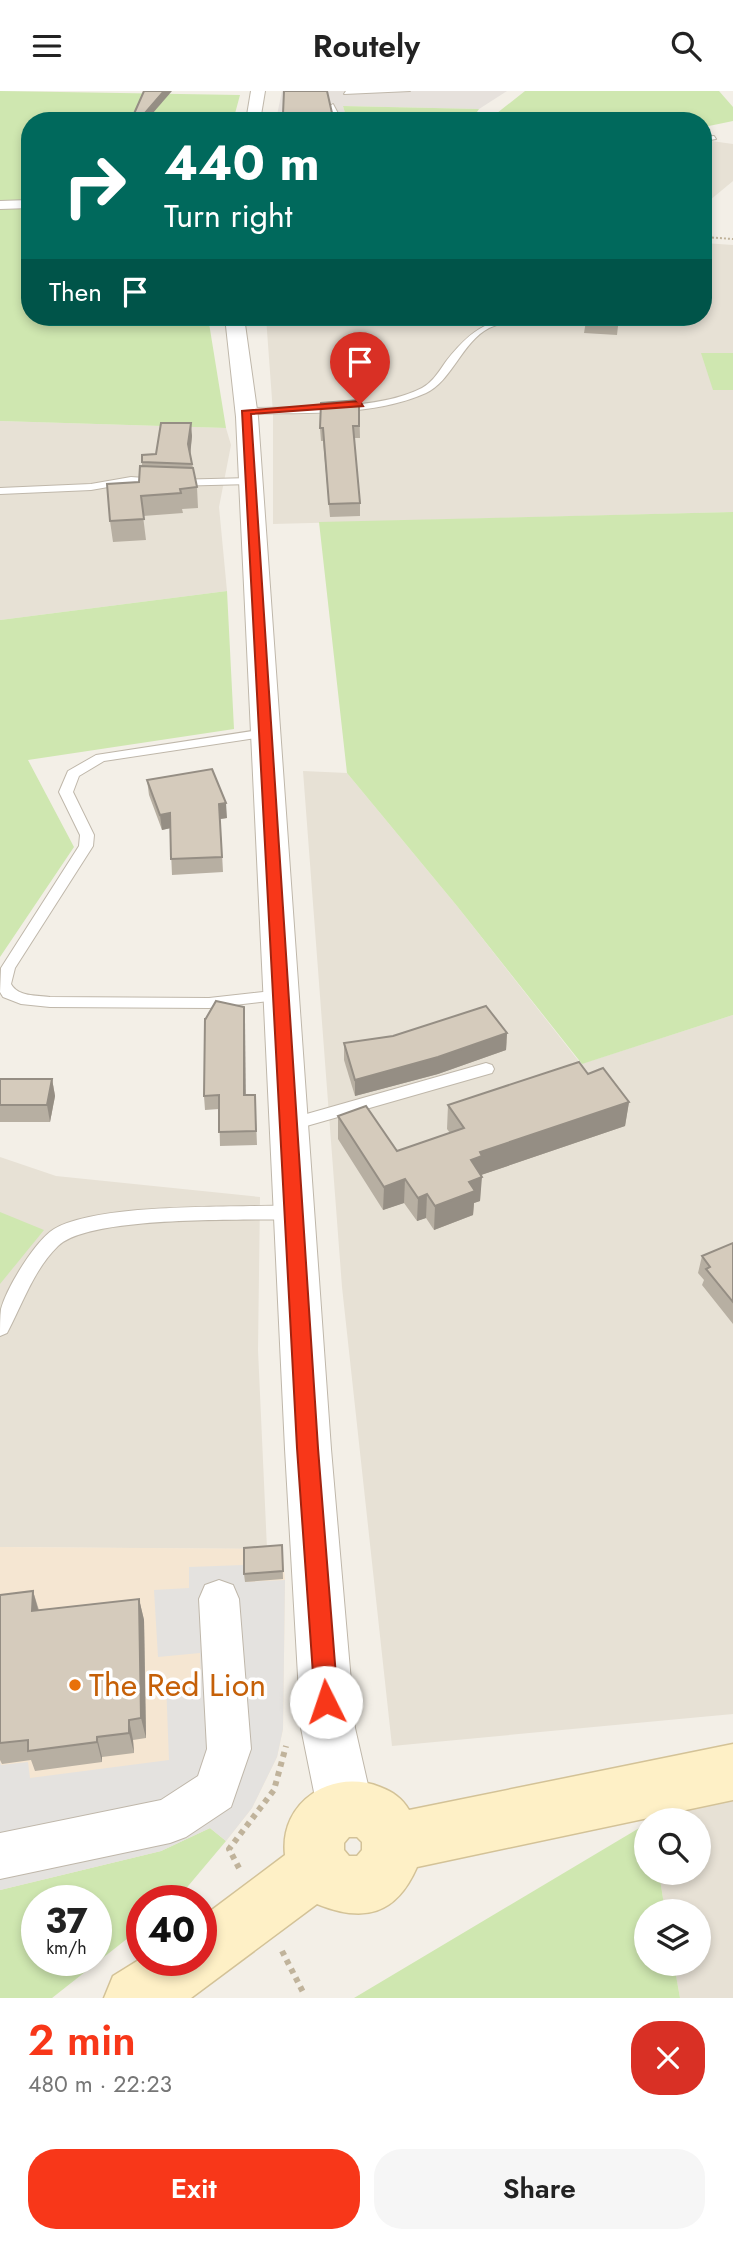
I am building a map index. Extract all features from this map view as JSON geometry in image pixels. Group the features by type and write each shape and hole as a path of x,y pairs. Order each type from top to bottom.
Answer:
{"main road":[{"path":"391,1843 733,1772"},
{"path":"345,1807 370,1811 380,1818 388,1829 391,1843 386,1869 364,1886 338,1885 327,1877 316,1854 319,1830 334,1812 345,1807"},
{"path":"217,1944 319,1865"},
{"path":"135,1998 170,1976"}],"street":[{"path":"254,112 258,91"},
{"path":"0,205 21,204"},
{"path":"235,326 246,411 251,481 294,1212 328,1728 345,1807"},
{"path":"0,1856 170,1821 215,1791 229,1749 219,1599"}],"lane":[{"path":"346,93 407,91"},
{"path":"332,106 335,112"},
{"path":"246,411 360,404 419,393 430,388 473,333 490,326"},
{"path":"0,491 91,487 131,480 185,483 251,481"},
{"path":"265,733 101,758 73,774 66,792 87,835 86,846 8,968 4,984 8,993 21,999 50,1002 209,1003 281,995"},
{"path":"289,1125 486,1069"},
{"path":"0,1328 42,1252 61,1234 85,1225 118,1221 294,1212"}],"path":[{"path":"712,238 733,239"}],"shaded area":[{"path":"282,91 507,91 479,109 343,106 345,112 278,112"},
{"path":"712,141 733,144 733,181 712,198"},
{"path":"712,244 733,245 733,512 273,524 273,413 267,326 712,326"},
{"path":"0,421 226,428 231,445 219,507 227,591 0,620"},
{"path":"303,771 347,773 457,906 581,1064 733,1015 733,1714 392,1746 342,1287"},
{"path":"0,1157 56,1176 260,1197 258,1350 267,1549 0,1547"},
{"path":"0,1547 282,1549 285,1580 283,1729 277,1757 252,1808 226,1841 210,1828 161,1851 0,1890"},
{"path":"244,1565 245,1582 285,1580 283,1729 277,1757 252,1808 226,1841 210,1828 161,1851 0,1890 0,1761 1,1765 28,1762 30,1778 169,1760 166,1683 201,1679 200,1653 158,1657 154,1590 189,1588 189,1567"},
{"path":"733,1795 733,1998 680,1998 676,1976 711,1976 711,1899 663,1899 661,1885 711,1885 711,1808 682,1808 707,1798"}],"green space":[{"path":"0,91 240,95 235,112 21,112 21,326 209,326 226,428 0,421"},
{"path":"525,91 719,91 733,107 733,121 712,125 712,112 498,112"},
{"path":"343,106 479,109 477,112 345,112"},
{"path":"701,353 733,353 733,390 713,390"},
{"path":"733,512 733,1015 582,1064 347,773 319,522"},
{"path":"227,591 234,729 28,760 74,847 0,957 0,620"},
{"path":"0,1212 44,1230 0,1284"},
{"path":"210,1828 226,1841 189,1885 126,1885 126,1940 112,1951 112,1885 21,1885 21,1976 80,1976 52,1998 0,1998 0,1890 161,1851"},
{"path":"634,1831 634,1885 661,1885 663,1899 634,1899 634,1976 676,1976 680,1998 354,1998"}],"building":[{"path":"144,91 164,91 146,112 135,112"},
{"path":"284,91 327,91 332,112 283,112"},
{"path":"359,400 359,426 353,426 360,503 329,504 323,428 320,428 321,403"},
{"path":"161,423 191,423 188,444 192,464 142,462 142,455 156,454"},
{"path":"140,466 193,468 197,487 180,489 181,493 141,496 144,519 110,521 107,484 139,482"},
{"path":"212,769 226,803 219,804 222,857 171,859 170,813 160,815 147,780"},
{"path":"216,1001 244,1007 244,1095 255,1095 256,1131 219,1132 219,1095 204,1096 205,1018"},
{"path":"486,1006 507,1033 438,1057 355,1080 344,1043 393,1036"},
{"path":"579,1062 588,1074 603,1068 629,1102 480,1152 482,1156 471,1160 482,1177 469,1182 475,1191 435,1206 427,1194 418,1198 405,1179 384,1187 338,1116 366,1106 397,1151 464,1128 448,1105"},
{"path":"0,1079 52,1079 47,1105 0,1105"},
{"path":"733,1243 733,1302 706,1269 710,1267 702,1256"},
{"path":"282,1545 283,1571 244,1574 244,1548"},
{"name":"The Red Lion","path":"33,1591 32,1611 139,1599 141,1718 129,1720 129,1733 97,1737 97,1742 28,1751 28,1740 0,1743 0,1595"}],"place":[{"name":"The Red Lion","path":"75,1685"}],"route":[{"path":"326,1702 307,1448 246,411 360,404"}]}
